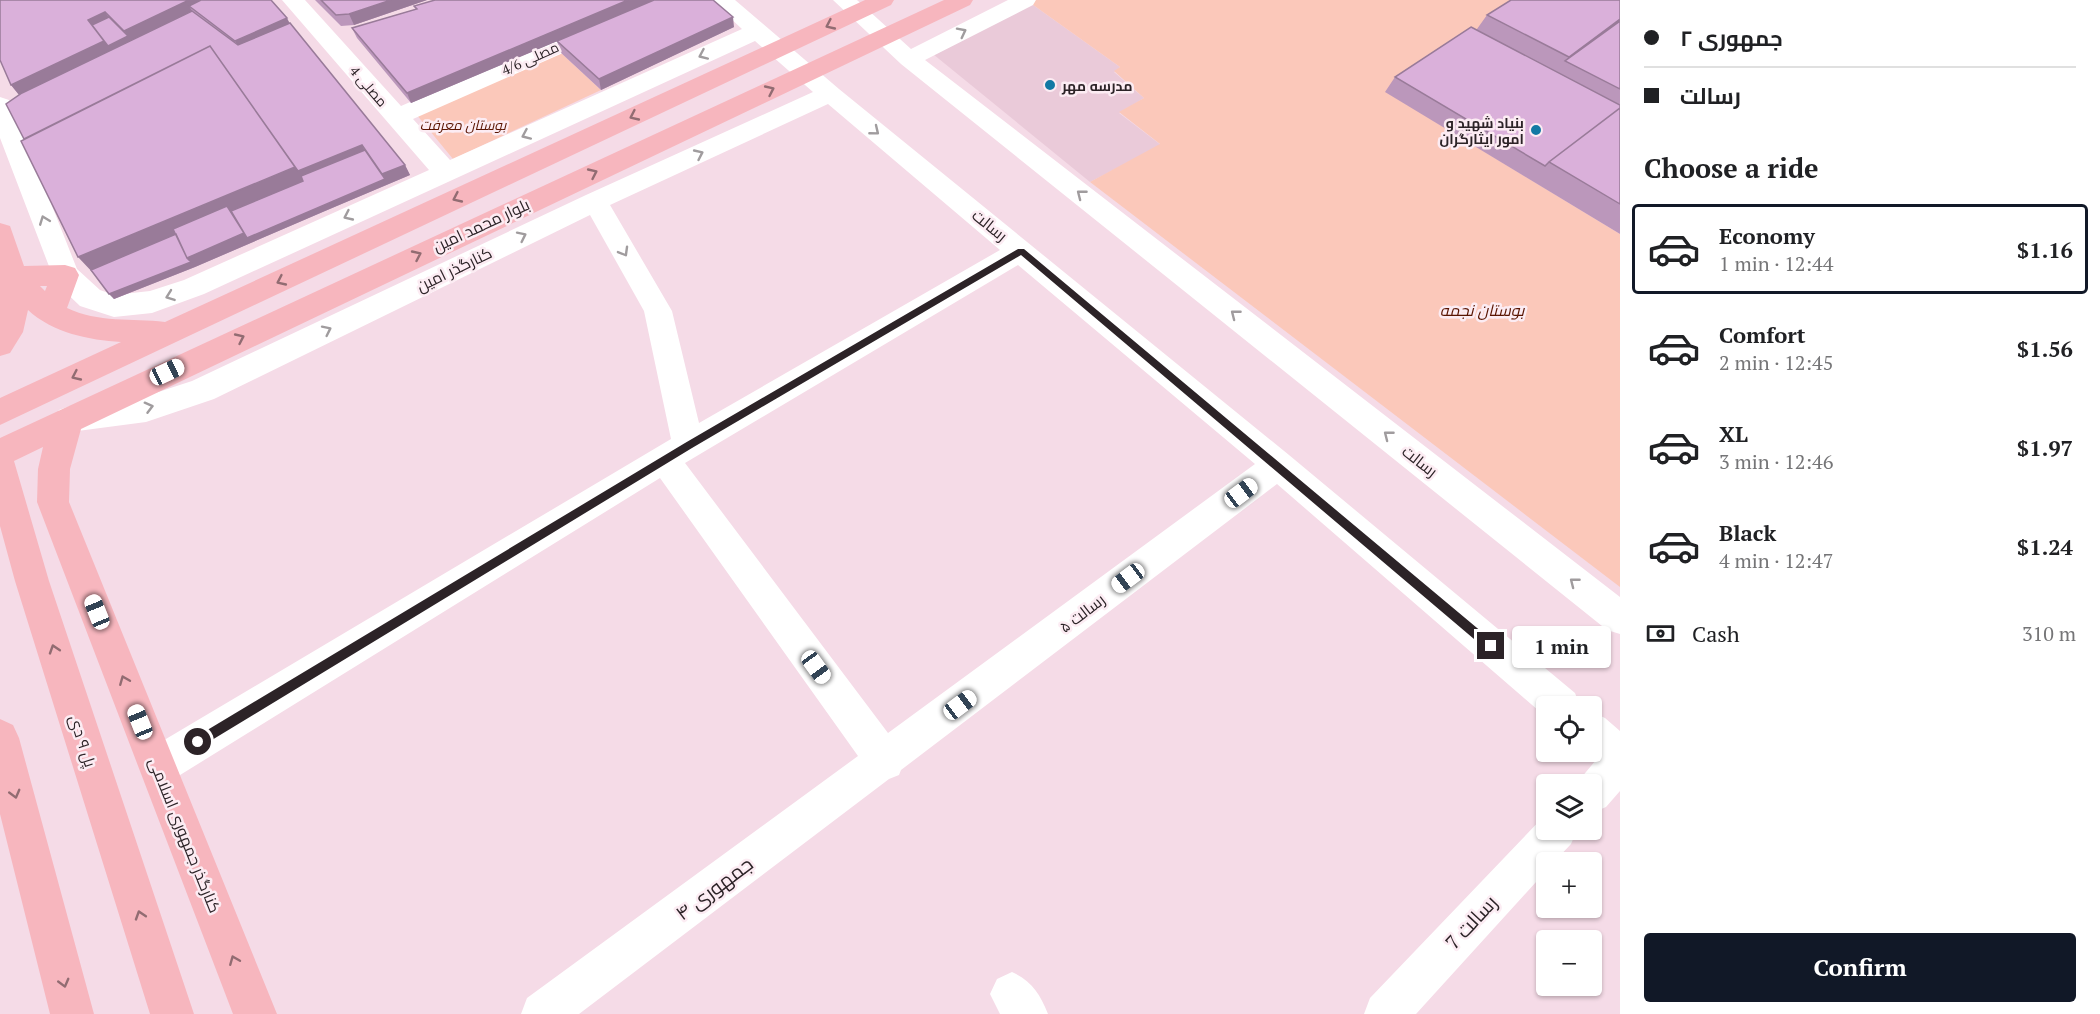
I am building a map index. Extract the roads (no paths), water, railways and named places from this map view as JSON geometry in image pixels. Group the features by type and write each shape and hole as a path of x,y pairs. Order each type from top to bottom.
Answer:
{"main road":[{"name":"بلوار محمد امین","path":"0,412 883,0"},
{"name":"بلوار محمد امین","path":"0,453 962,0"},
{"path":"0,233 14,278 11,330 0,345"},
{"path":"14,278 65,275 51,312"},
{"path":"14,278 51,312 71,322 100,330 167,334"},
{"name":"کنارگذر جمهوری اسلامی","path":"70,419 51,474 53,502 255,1014"},
{"name":"پل ۹ دی","path":"0,466 32,581 172,1014"},
{"path":"0,499 38,497 53,502"},
{"path":"0,738 72,1014"}],"street":[{"name":"مصلی 4","path":"293,0 337,34 396,117 445,171"},
{"name":"مصلی 4/6","path":"396,117 664,0"},
{"path":"0,105 65,275 99,303 114,306 152,302 194,287 445,171 757,32 722,0"},
{"name":"رسالت","path":"844,0 909,59 1620,618"},
{"path":"909,59 1025,0"},
{"name":"رسالت","path":"757,32 1278,465 1550,696"},
{"name":"کنارگذر امین","path":"70,419 146,409 203,390 595,201 830,94"},
{"path":"595,201 658,311 676,453 885,761"},
{"path":"158,766 676,453 1021,251"},
{"name":"رسالت ۵","path":"885,761 1278,465"},
{"path":"1602,740 1620,756"},
{"name":"جمهوری ۴","path":"543,1014 885,761"},
{"path":"1602,781 1620,762"},
{"name":"رسالت 7","path":"1386,1014 1548,840"}],"place":[{"name":"مدرسه مهر","path":"1050,85"},
{"name":"بنیاد شهید و امور ایثارگران","path":"1536,130"}],"park label":[{"name":"بوستان معرفت","path":"463,124"},
{"name":"بوستان نجمه","path":"1482,310"}]}
